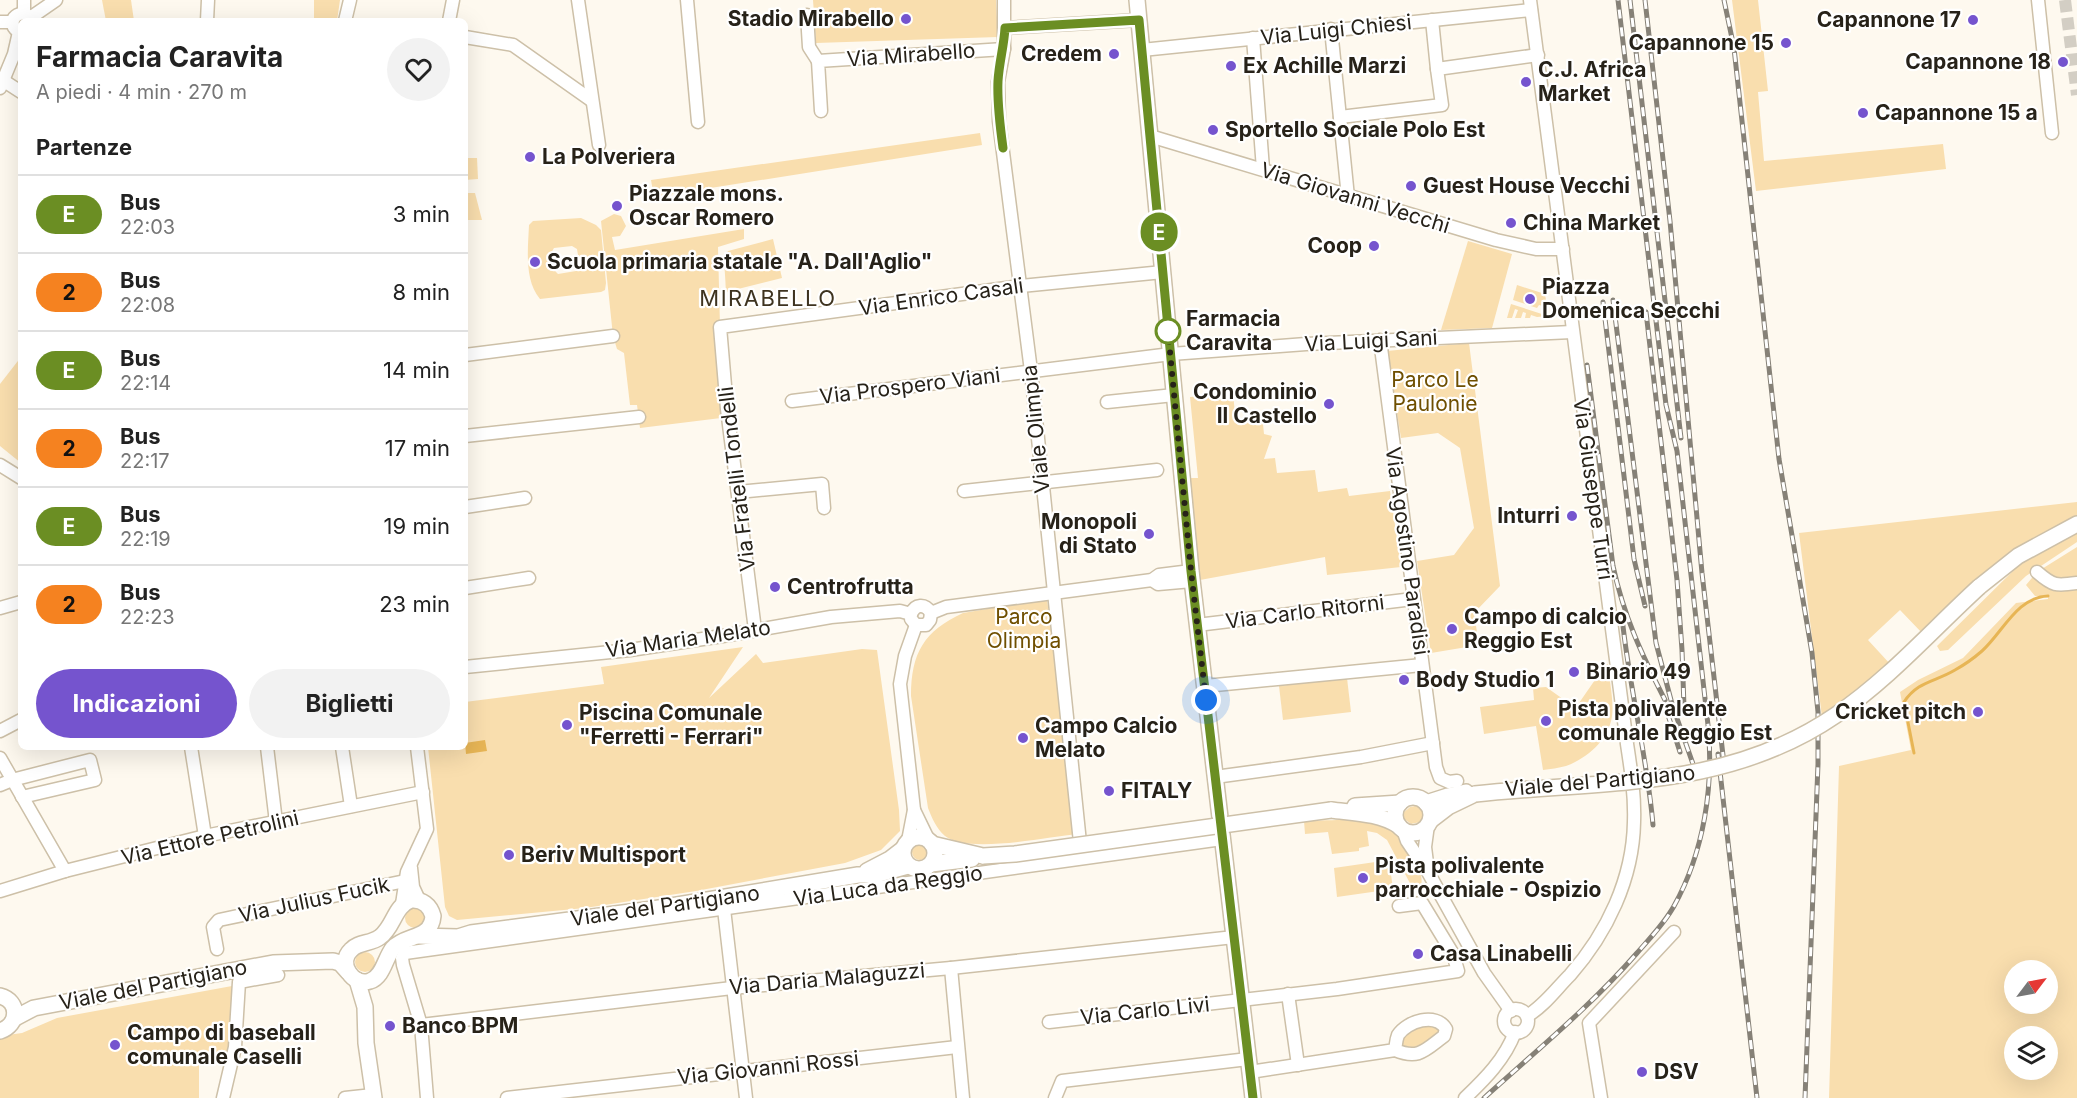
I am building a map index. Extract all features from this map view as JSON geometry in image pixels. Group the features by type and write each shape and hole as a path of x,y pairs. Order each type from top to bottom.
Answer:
{"main road":[{"path":"1137,0 1197,625 1253,1098"},
{"name":"Viale del Partigiano","path":"418,936 458,937 471,933 653,909 858,875 874,875 908,866 922,869 931,864 983,856 1015,854 1217,824 1357,806 1400,804 1410,798 1426,803 1462,793 1475,794 1674,777 1729,765 1778,748 1851,705 1979,587 2005,566 2032,547 2077,524"},
{"name":"Viale del Partigiano","path":"1331,810 1376,816 1414,832 1430,823 1448,807 1475,794"},
{"path":"1426,803 1431,811 1430,823"},
{"path":"1400,804 1395,818 1401,828"},
{"name":"Viale del Partigiano","path":"858,875 890,859 916,837 983,856"},
{"path":"930,842 935,854 931,864"},
{"path":"906,845 903,858 908,866"},
{"path":"402,904 411,900 419,900"},
{"name":"Viale del Partigiano","path":"419,900 429,906 433,916 446,926 471,933"},
{"name":"Viale del Partigiano","path":"275,969 299,955 352,948 374,941 385,933 402,904"},
{"name":"Viale del Partigiano","path":"0,1031 11,1025 6,1002 34,1008 333,961 340,963 352,976 367,982 376,978 394,947 429,929 433,916"},
{"path":"352,948 345,960 365,1007 366,1043 373,1096"},
{"path":"365,1007 376,978"}],"street":[{"path":"24,0 29,17"},
{"path":"18,91 2,85 14,54 13,27 16,15 29,17 56,0"},
{"path":"207,18 208,0"},
{"path":"346,18 350,0"},
{"path":"450,18 453,0"},
{"path":"578,0 599,145"},
{"path":"687,0 698,122"},
{"name":"Viale Olimpia","path":"1004,0 1004,49 998,82 999,121 1031,371 1082,859"},
{"path":"2038,0 2052,133"},
{"name":"Via Luigi Chiesi","path":"1142,50 1432,20 1531,5"},
{"name":"Via Giuseppe Turri","path":"1527,1016 1543,1005 1575,969 1606,924 1628,868 1635,819 1626,733 1531,5"},
{"name":"Via Mirabello","path":"807,15 809,47 818,61 821,111"},
{"path":"1005,28 1139,20"},
{"path":"1340,117 1442,105 1432,20"},
{"path":"1331,30 1348,197"},
{"path":"468,38 513,45 591,100"},
{"path":"1253,38 1263,169"},
{"name":"Via Mirabello","path":"818,61 1004,49"},
{"path":"1437,69 1538,56"},
{"name":"Via Giovanni Vecchi","path":"1150,136 1511,244 1548,250 1563,249"},
{"name":"Via Enrico Casali","path":"720,327 1021,286 1163,272"},
{"name":"Via Fratelli Tondelli","path":"720,327 755,630"},
{"name":"Via Luigi Sani","path":"1170,354 1297,344 1572,332"},
{"path":"468,355 613,336"},
{"name":"Via Agostino Paradisi","path":"1380,340 1436,767 1440,778 1449,782 1457,781"},
{"name":"Via Prospero Viani","path":"792,400 1170,354"},
{"path":"1107,402 1174,394"},
{"path":"468,436 639,417"},
{"path":"0,465 18,476"},
{"path":"964,492 1157,471"},
{"path":"738,492 822,484 824,508"},
{"path":"468,507 525,498"},
{"path":"2037,572 2050,583 2058,586 2077,583"},
{"path":"906,845 914,810 900,684 913,619 922,626 929,623 930,613 946,607 1152,580 1158,584 1192,576"},
{"path":"468,588 530,578"},
{"name":"Via Carlo Ritorni","path":"1197,625 1413,599"},
{"path":"0,608 18,603"},
{"name":"Via Maria Melato","path":"468,668 630,650 831,617 900,611 913,619"},
{"path":"1204,686 1422,665"},
{"path":"0,731 18,722"},
{"path":"1215,777 1361,757 1433,743"},
{"path":"192,750 206,836"},
{"path":"267,750 276,822"},
{"path":"342,750 351,806"},
{"path":"402,904 405,881 427,829 417,750"},
{"path":"0,758 64,872"},
{"path":"0,785 90,760 95,780 22,797"},
{"name":"Via Ettore Petrolini","path":"0,891 64,872 206,836 423,792"},
{"path":"914,810 930,842"},
{"path":"1428,872 1425,847 1430,823"},
{"path":"1401,828 1484,973 1510,1011"},
{"name":"Via Luca da Reggio","path":"421,1025 405,978 402,958 405,953 411,951 1222,839"},
{"path":"411,864 413,887 419,900"},
{"name":"Via Julius Fucik","path":"217,949 213,927 219,920 405,881"},
{"name":"Via Carlo Livi","path":"1049,1022 1241,1000 1458,971 1453,954 1422,903 1399,906"},
{"path":"724,909 746,1098"},
{"path":"1601,1098 1589,1023 1674,932"},
{"name":"Via Daria Malaguzzi","path":"421,1025 732,988 951,968 1234,937"},
{"path":"951,968 963,1098"},
{"path":"223,1098 235,1047 239,982 275,969"},
{"path":"1288,994 1298,1065"},
{"path":"1510,1011 1522,1011 1527,1016 1526,1028 1520,1032 1509,1030 1505,1024 1506,1016 1510,1011"},
{"path":"421,1025 427,1098"},
{"path":"1465,1098 1497,1065 1510,1046 1515,1032"},
{"name":"Via Giovanni Rossi","path":"507,1098 957,1047"},
{"path":"1056,1098 1062,1081 1249,1065 1298,1065 1395,1050"},
{"path":"345,1098 373,1096"}],"green space":[{"path":"102,0 131,0 134,18 105,18"},
{"path":"314,0 340,0 337,18 314,18"},
{"name":"Stadio Mirabello","path":"813,0 996,0 998,37 816,43"},
{"path":"1732,0 1758,0 1768,91 1758,92 1764,161 1943,144 1946,169 1756,191"},
{"path":"980,133 982,145 654,197 651,180"},
{"path":"468,158 477,158 478,179 468,180"},
{"path":"468,193 475,193 482,220 468,220"},
{"path":"614,214 621,216 626,226 620,236 612,237 615,250 744,229 744,239 718,247 720,327 729,417 640,428 637,405 630,405 624,353 617,349 613,336 601,221"},
{"path":"581,218 596,225 601,230 605,290 540,299 531,283 528,264 529,225 533,221","holes":["572,246 577,249 580,267 576,271 558,274 554,270 551,253 554,248"]},
{"path":"773,239 782,278 726,292 724,258 728,251"},
{"path":"1468,241 1512,254 1492,328 1441,330"},
{"path":"1517,285 1545,294 1547,307 1539,305 1537,308 1513,300"},
{"path":"1511,304 1548,316 1531,315 1530,318 1525,318 1526,313 1523,312 1521,318 1515,318 1518,310 1515,309 1512,318 1507,318"},
{"name":"Parco Le Paulonie","path":"1469,343 1500,586 1474,613 1479,645 1431,653 1417,561 1454,555 1474,528 1460,448 1438,433 1401,438 1387,351"},
{"path":"18,361 18,461 0,446 0,384"},
{"path":"1233,394 1235,413 1244,422 1256,419 1263,424 1264,434 1272,436 1264,459 1275,458 1277,473 1315,470 1318,492 1347,488 1349,496 1390,491 1401,567 1327,575 1325,557 1200,580 1188,478 1198,478 1190,397"},
{"path":"2077,502 2077,519 1923,634 1900,610 1868,640 1891,665 1822,717 1799,533"},
{"path":"2077,532 2077,542 2026,576 1948,650 1940,651 1937,646 2018,566"},
{"path":"2077,547 2077,1098 1829,1098 1839,766 1911,750 1900,692 1918,680 1963,658 2016,603 2048,599 2048,596 2035,596 2026,585 2037,572"},
{"name":"Parco Olimpia","path":"1047,599 1077,834 1008,843 971,844 956,841 939,830 928,808 911,696 917,656 929,636 963,613"},
{"path":"743,647 709,698 756,654 763,663 862,649 877,650 900,831 881,850 845,863 696,891 585,908 457,920 449,916 445,907 428,750 468,750 468,702 604,684 601,667"},
{"path":"1608,664 1612,703 1610,724 1602,740 1582,758 1563,767 1543,770 1536,726 1484,734 1480,707 1534,700 1533,688 1546,687 1570,704 1579,703 1597,677 1596,671 1590,666"},
{"path":"1347,678 1351,712 1283,720 1279,686"},
{"path":"1415,806 1420,807 1425,815 1420,822 1411,824 1403,818 1403,813"},
{"path":"1304,821 1373,822 1391,829 1401,839 1418,869 1422,878 1421,885 1412,887 1387,840 1377,833 1367,831 1369,846 1359,848 1359,851 1332,854 1328,832 1305,834"},
{"path":"920,844 928,852 920,860 912,852"},
{"name":"Pista polivalente parrocchiale - Ospizio","path":"1389,860 1393,889 1337,897 1334,868"},
{"path":"415,908 422,911 425,918 422,925 415,928 408,925 405,918 408,911"},
{"path":"365,952 372,955 375,962 372,969 365,972 358,969 355,962 358,955"},
{"name":"Campo di baseball comunale Caselli","path":"232,986 229,1053 225,1062 199,1065 199,1098 0,1098 0,1036 22,1033 57,1018"},
{"path":"1435,1023 1443,1032 1417,1051 1402,1046 1403,1036 1414,1028"}],"shaded area":[{"path":"485,740 487,751 466,754 468,743"}],"waterway":[{"path":"1914,753 1904,702 1909,695 1921,686 1948,674 1969,661 1990,643 2019,609 2028,602 2048,596"}],"tunnel":[{"path":"2065,0 2077,95"}],"railway":[{"path":"1484,1098 1601,991 1666,919 1693,864 1700,841 1708,795 1708,725 1677,451 1666,405 1618,0"},
{"path":"1630,0 1681,438"},
{"path":"1645,0 1670,221 1702,573 1724,764"},
{"path":"1724,0 1734,48 1779,459 1812,653 1818,712 1805,1098"},
{"path":"1613,300 1656,643 1672,704 1693,764"},
{"path":"1603,302 1634,559 1645,606"},
{"path":"1646,312 1677,580 1684,707"},
{"path":"1587,365 1613,566 1634,635 1665,700"},
{"path":"1622,617 1653,825"},
{"path":"1668,715 1680,752"},
{"path":"1718,754 1757,1098"}],"bus line":[{"name":"E","path":"1003,148 999,121 998,82 1005,28 1139,20 1191,571 1253,1098"}],"place":[{"name":"Stadio Mirabello","path":"906,19"},
{"name":"Capannone 17","path":"1973,20"},
{"name":"Capannone 15","path":"1786,43"},
{"name":"Credem","path":"1114,54"},
{"name":"Capannone 18","path":"2063,62"},
{"name":"Ex Achille Marzi","path":"1231,66"},
{"name":"C.J. Africa Market","path":"1526,82"},
{"name":"Capannone 15 a","path":"1863,113"},
{"name":"Sportello Sociale Polo Est","path":"1213,130"},
{"name":"La Polveriera","path":"530,157"},
{"name":"Guest House Vecchi","path":"1411,186"},
{"name":"Piazzale mons. Oscar Romero","path":"617,206"},
{"name":"China Market","path":"1511,223"},
{"name":"Coop","path":"1374,246"},
{"name":"Scuola primaria statale \"A. Dall'Aglio\"","path":"535,262"},
{"name":"Piazza Domenica Secchi","path":"1530,299"},
{"name":"Farmacia Caravita","path":"1168,331"},
{"name":"Condominio Il Castello","path":"1329,404"},
{"name":"Inturri","path":"1572,516"},
{"name":"Monopoli di Stato","path":"1149,534"},
{"name":"Centrofrutta","path":"775,587"},
{"name":"Campo di calcio Reggio Est","path":"1452,629"},
{"name":"Binario 49","path":"1574,672"},
{"name":"Body Studio 1","path":"1404,680"},
{"name":"Cricket pitch","path":"1978,712"},
{"name":"Pista polivalente comunale Reggio Est","path":"1546,721"},
{"name":"Piscina Comunale \"Ferretti - Ferrari\"","path":"567,725"},
{"name":"Campo Calcio Melato","path":"1023,738"},
{"name":"FITALY","path":"1109,791"},
{"name":"Beriv Multisport","path":"509,855"},
{"name":"Pista polivalente parrocchiale - Ospizio","path":"1363,878"},
{"name":"Casa Linabelli","path":"1418,954"},
{"name":"Banco BPM","path":"390,1026"},
{"name":"Campo di baseball comunale Caselli","path":"115,1045"},
{"name":"DSV","path":"1642,1072"}],"district":[{"name":"MIRABELLO","path":"768,298"}],"route":[{"path":"1168,331 1206,700"}]}
